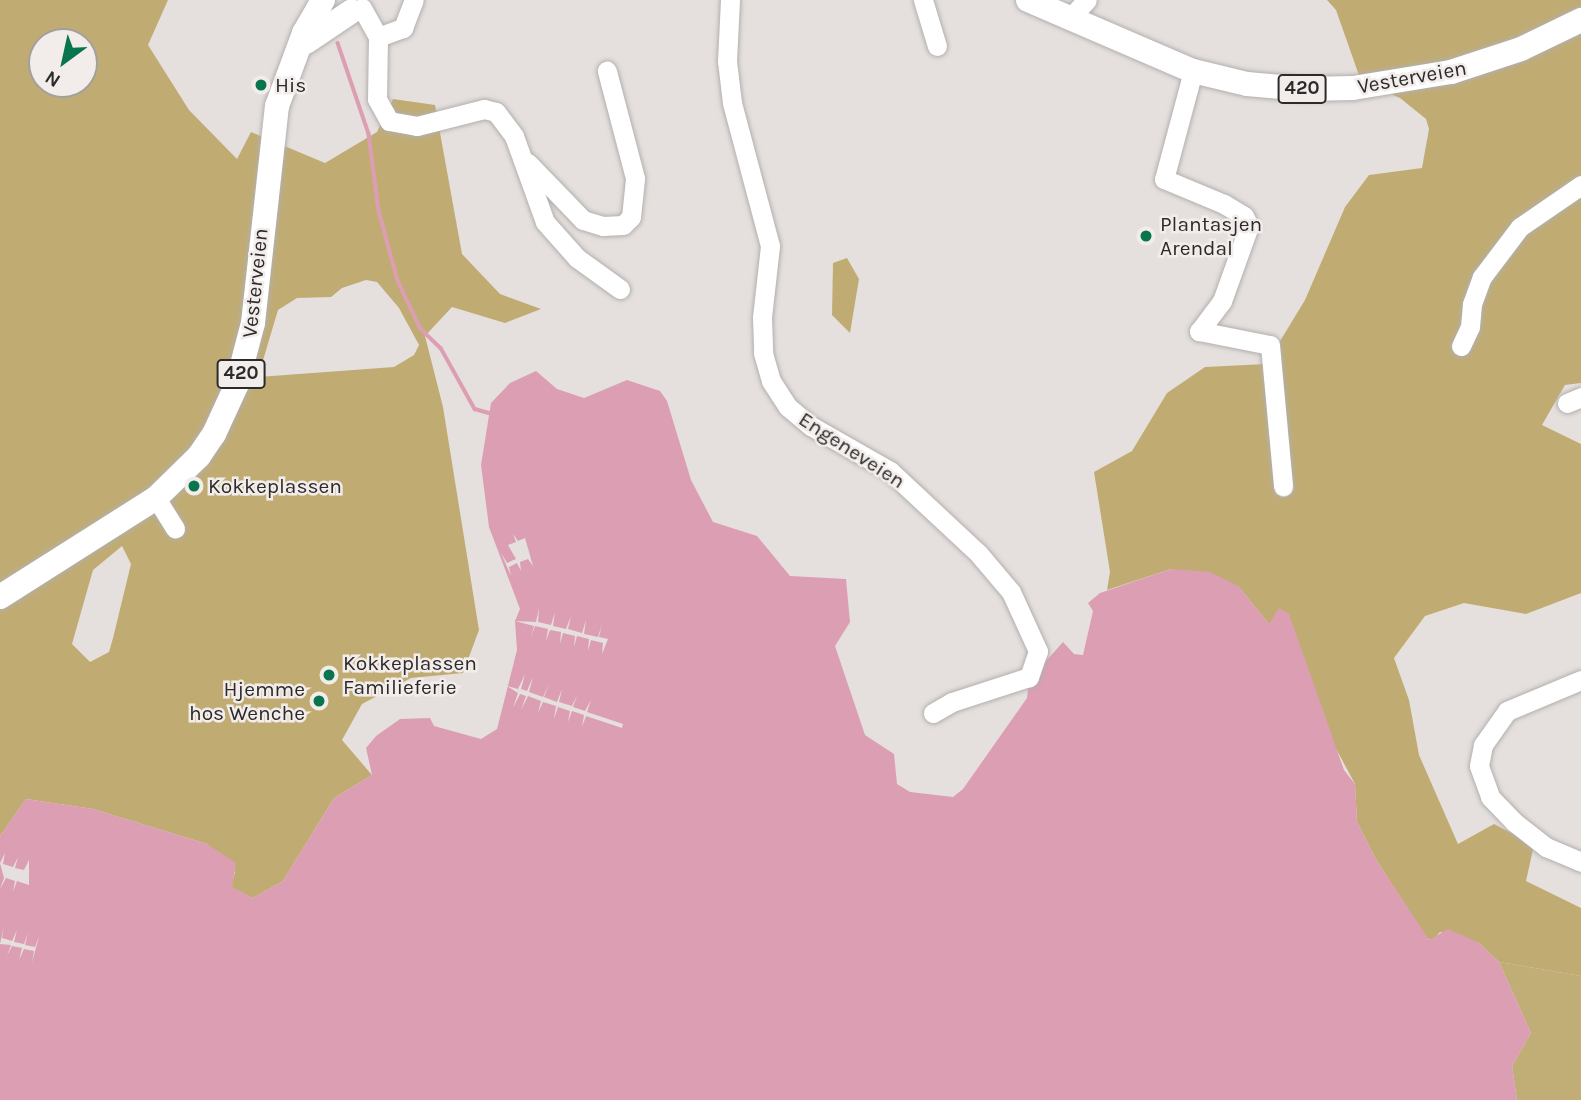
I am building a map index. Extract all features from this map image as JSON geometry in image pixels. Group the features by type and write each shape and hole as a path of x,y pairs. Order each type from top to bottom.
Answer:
{"main road":[{"name":"Vesterveien","path":"0,597 156,498 199,456 230,403 243,369 253,323 272,127 282,87 323,0"},
{"name":"Vesterveien","path":"1028,0 1193,71 1247,84 1353,88 1486,62 1581,20"},
{"path":"302,44 354,5"}],"street":[{"path":"378,37 403,28 414,0"},
{"name":"Engeneveien","path":"730,0 727,61 732,103 770,246 762,317 763,353 771,382 796,413 890,471 978,553 1011,592 1038,651 1029,677 952,702 933,713"},
{"path":"923,0 937,46"},
{"path":"1069,19 1087,0"},
{"path":"354,5 378,37 377,99 389,121 417,127 484,109 505,121 545,222 577,258 620,289"},
{"path":"520,154 583,220 603,226 624,225 635,200 635,178 607,71"},
{"path":"1193,71 1164,179 1224,204 1244,216 1249,226 1222,301 1199,331 1270,345 1283,486"},
{"path":"1461,346 1482,277 1520,227 1581,185"},
{"path":"156,498 175,529"},
{"path":"1581,680 1507,711 1483,745 1479,766 1490,797 1514,822 1546,847 1581,862"}],"shaded area":[{"path":"0,0 168,0 148,45 189,110 237,159 251,132 325,163 377,132 393,99 435,105 462,254 500,294 541,309 505,323 452,307 425,336 443,407 479,630 463,673 411,678 362,704 342,740 372,775 334,798 283,881 253,898 231,887 235,872 207,844 93,809 26,799 0,836","holes":["366,280 377,282 399,308 419,345 414,355 394,367 258,377 278,310 297,298 331,297 342,288","122,546 131,564 109,652 90,662 72,644 93,570"]},
{"path":"1327,0 1581,0 1581,383 1565,385 1542,425 1581,444 1581,593 1526,614 1464,603 1425,616 1394,658 1409,700 1419,755 1458,844 1494,824 1534,845 1526,881 1581,908 1581,976 1499,962 1479,943 1440,932 1432,941 1427,938 1375,858 1357,822 1355,784 1269,624 1238,586 1171,569 1107,590 1110,572 1094,472 1132,451 1167,393 1205,367 1266,364 1305,300 1345,207 1369,175 1422,168 1429,129 1426,119 1400,98 1361,81 1336,10"},
{"path":"847,258 859,279 850,333 832,315 833,263"},
{"path":"536,371 557,389 584,398 627,380 660,391 667,401 691,480 713,522 757,536 790,576 846,579 850,622 835,646 865,735 894,754 897,784 910,792 953,797 963,789 1027,698 1029,680 1063,642 1074,654 1083,655 1093,611 1088,603 1100,593 1171,569 1210,572 1238,586 1269,624 1279,608 1289,614 1344,770 1355,784 1357,822 1375,858 1429,940 1448,929 1479,943 1499,962 1531,1033 1512,1066 1517,1100 0,1100 0,836 26,799 93,809 207,844 236,863 232,887 253,898 283,881 334,798 372,775 366,748 376,736 400,719 430,718 434,726 481,739 497,729 517,650 515,621 520,609 489,527 481,465 491,403 510,383"},
{"path":"1499,962 1581,976 1581,1100 1517,1100 1512,1066 1531,1033"}],"pier":[{"path":"513,534 518,541 525,538 533,566 528,559 520,562 521,571 517,563 509,567 511,576 501,553 507,563 516,559 508,545 516,542"},
{"path":"539,608 538,622 551,625 555,612 553,626 566,629 571,616 568,629 582,633 586,620 584,634 598,637 602,624 599,637 608,639 602,654 603,643 591,640 588,651 589,639 577,636 574,647 575,636 563,633 560,644 561,632 550,630 546,641 548,629 535,626 531,637 534,626 515,621 536,622"},
{"path":"525,674 521,689 527,691 533,677 529,692 543,697 549,684 544,697 557,702 562,689 559,702 572,706 577,695 573,707 585,711 591,700 587,712 623,724 622,728 586,716 582,727 584,715 572,711 568,722 570,711 558,707 554,719 556,706 543,702 538,713 541,701 528,696 521,710 526,696 520,694 513,708 518,693 507,686 518,689"},
{"path":"5,853 3,864 13,867 18,857 15,868 24,870 29,860 29,885 17,881 13,892 15,881 6,878 0,889 4,878 0,863"},
{"path":"4,926 2,938 12,941 17,930 14,942 24,944 28,933 25,945 35,947 39,936 32,963 34,951 24,949 19,960 22,948 12,946 7,956 11,945 0,944"}],"waterway":[{"path":"338,43 369,134 379,211 398,281 421,329 441,348 475,409 489,413"}],"place":[{"name":"His","path":"261,85"},
{"name":"Plantasjen Arendal","path":"1146,236"},
{"name":"Kokkeplassen","path":"194,486"},
{"name":"Kokkeplassen Familieferie","path":"329,675"},
{"name":"Hjemme hos Wenche","path":"319,701"}]}
